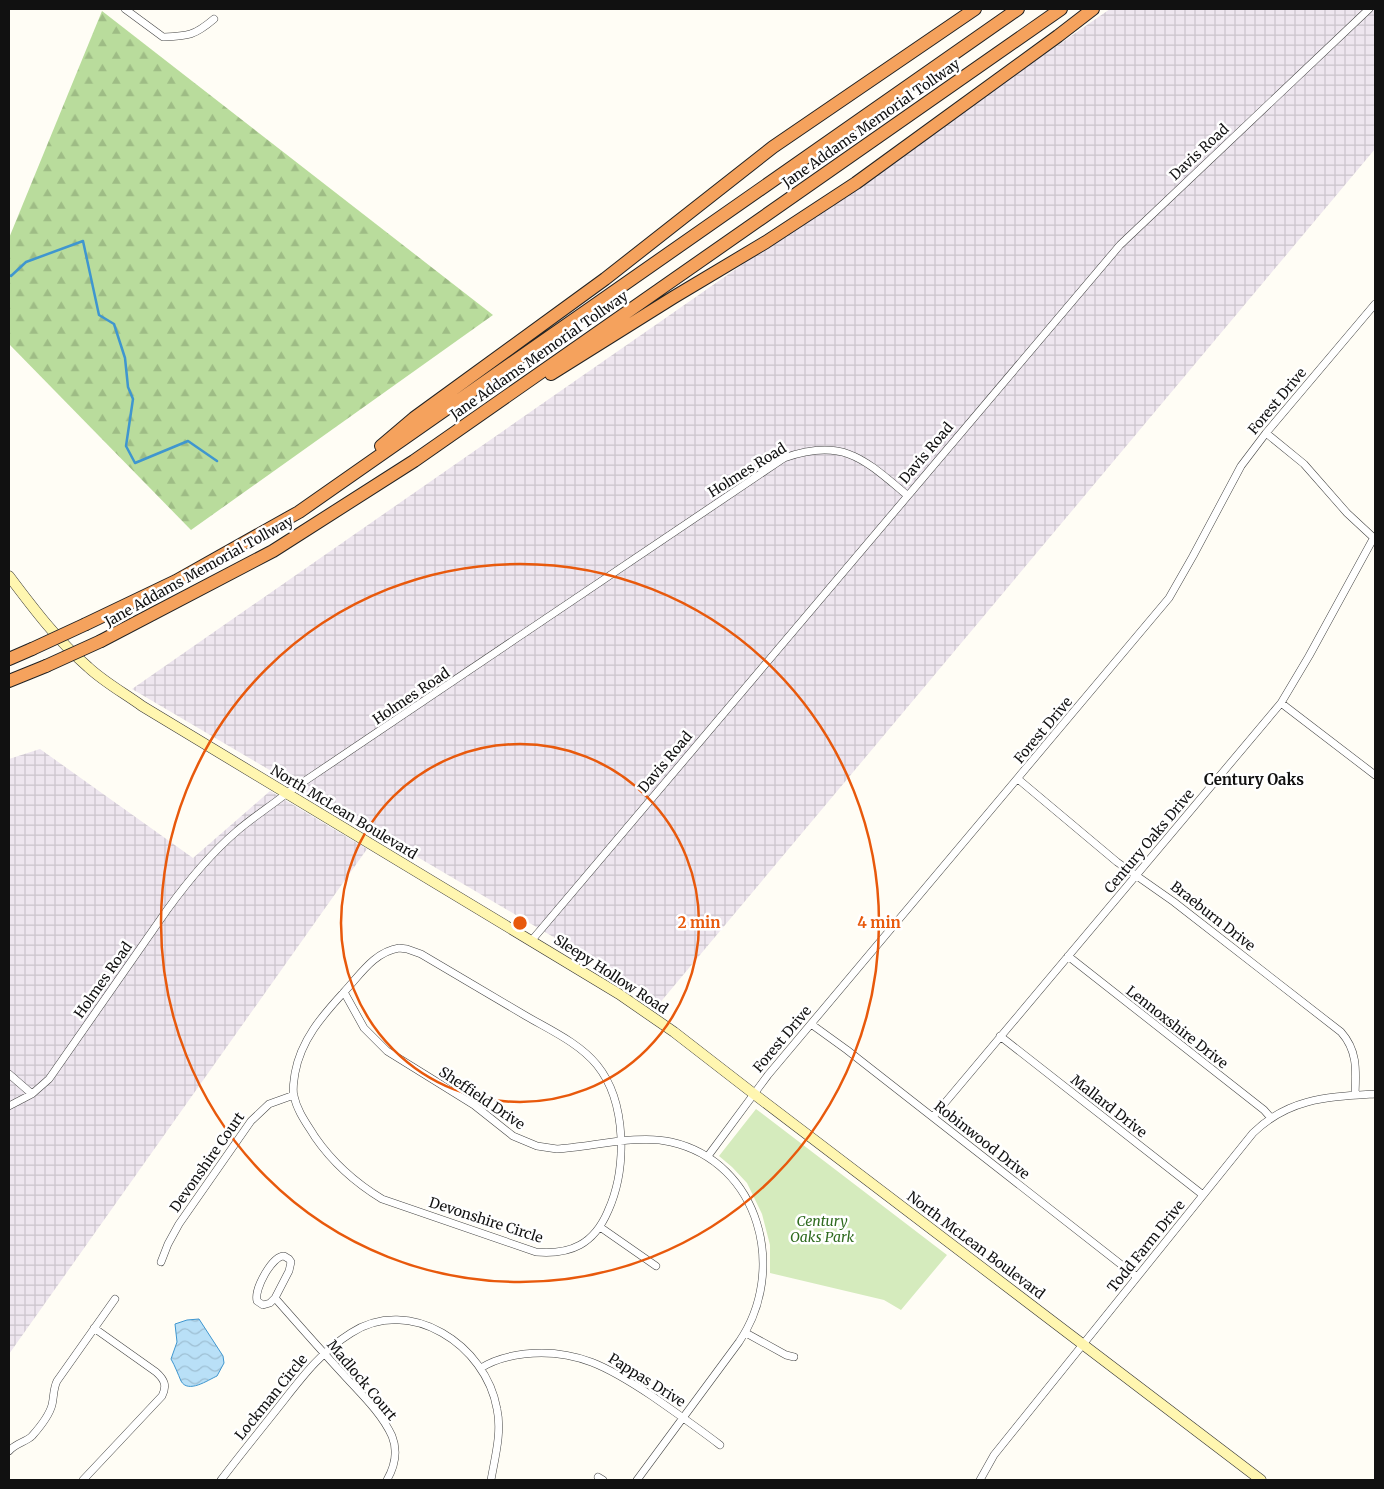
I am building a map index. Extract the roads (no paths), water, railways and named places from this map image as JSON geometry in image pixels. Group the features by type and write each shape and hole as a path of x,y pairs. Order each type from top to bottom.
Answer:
{"highway":[{"path":"322,496 414,418 605,279 772,147 975,9"},
{"name":"Jane Addams Memorial Tollway","path":"9,659 176,581 299,512 1018,9"},
{"name":"Jane Addams Memorial Tollway","path":"9,681 101,641 273,551 414,461 1061,9"},
{"path":"414,461 674,297 766,242 856,183 1093,9"}],"main road":[{"name":"North McLean Boulevard","path":"9,576 39,616 64,644 89,668 142,706 532,940"},
{"name":"Sleepy Hollow Road","path":"532,940 619,994 674,1032"},
{"name":"North McLean Boulevard","path":"674,1032 1260,1480"}],"street":[{"path":"125,9 162,37 189,35 200,32 214,19"},
{"name":"Davis Road","path":"532,940 1120,245 1369,9"},
{"name":"Forest Drive","path":"708,1156 768,1075 1169,598 1241,466 1266,433 1375,304"},
{"path":"1266,433 1304,464 1374,539"},
{"name":"Holmes Road","path":"9,1106 32,1094 52,1074 187,882 217,849 238,830 288,794 784,458 812,450 838,450 869,464 907,495"},
{"name":"Century Oaks Drive","path":"933,1117 1281,703 1374,539"},
{"path":"1281,703 1375,776"},
{"name":"Braeburn Drive","path":"1018,779 1117,862 1174,902 1342,1032 1347,1038 1356,1058 1355,1095"},
{"name":"Devonshire Circle","path":"390,949 407,949 420,954 563,1038 589,1056 604,1075 613,1096 618,1113 620,1142 618,1183 600,1228 588,1240 573,1248 560,1252 536,1252 386,1201 337,1166 327,1155 306,1122 298,1108 294,1095 296,1070 305,1042 319,1020 344,992 368,964 378,956 390,949"},
{"name":"Lennoxshire Drive","path":"1068,956 1271,1118"},
{"name":"Sheffield Drive","path":"344,992 364,1028 381,1046 474,1105 513,1136 524,1142 547,1148 578,1148 620,1142 670,1141 708,1156 731,1177 743,1192 758,1227 763,1254 762,1281 756,1310 746,1333 637,1480"},
{"name":"Robinwood Drive","path":"811,1024 847,1050 1137,1277"},
{"name":"Mallard Drive","path":"1000,1036 1203,1195"},
{"path":"9,1074 32,1094"},
{"name":"Todd Farm Drive","path":"980,1480 994,1455 1253,1133 1271,1118 1298,1104 1332,1096 1375,1094"},
{"name":"Devonshire Court","path":"162,1262 168,1244 179,1224 251,1121 269,1104 294,1095"},
{"path":"600,1228 656,1266"},
{"path":"284,1256 291,1262 291,1266 275,1298 270,1303 264,1304 257,1300 257,1292 272,1262 278,1257 284,1256"},
{"name":"Madlock Court","path":"275,1298 375,1410 385,1424 392,1437 396,1453 393,1468 387,1480"},
{"path":"9,1451 15,1445 31,1437 45,1419 51,1407 57,1381 114,1299"},
{"name":"Lockman Circle","path":"221,1480 316,1360 345,1337 360,1328 376,1322 394,1319 424,1325 443,1333 469,1353 481,1368 492,1391 499,1420 498,1440 491,1480"},
{"path":"82,1480 162,1396 165,1387 164,1380 156,1372 94,1328"},
{"path":"746,1333 786,1355 794,1357"},
{"name":"Pappas Drive","path":"481,1368 494,1361 521,1354 552,1353 574,1356 594,1362 613,1371 684,1418 720,1445"}],"water":[{"path":"199,1319 223,1356 224,1363 217,1376 198,1385 188,1386 184,1385 181,1381 171,1359 177,1342 175,1324"}],"waterway":[{"path":"9,275 11,276 26,262 83,241 99,315 114,324 125,358 128,387 133,399 126,446 135,463 188,441 217,461"}],"district":[{"name":"Century Oaks","path":"1254,779"}],"park label":[{"name":"Century Oaks Park","path":"822,1230"}]}
